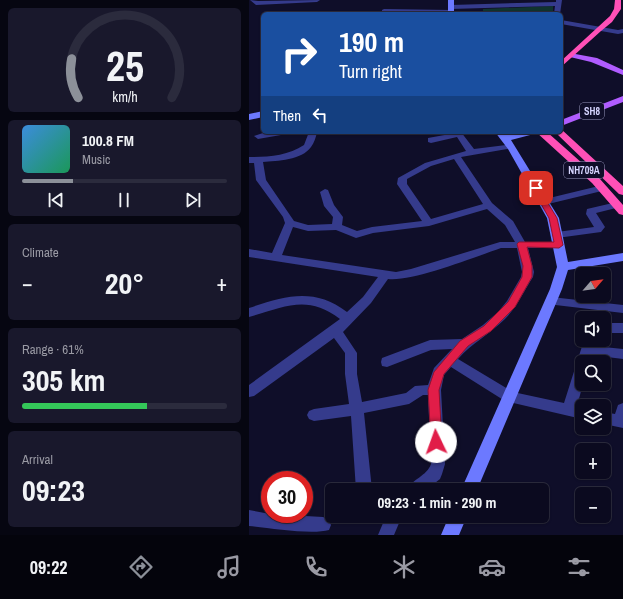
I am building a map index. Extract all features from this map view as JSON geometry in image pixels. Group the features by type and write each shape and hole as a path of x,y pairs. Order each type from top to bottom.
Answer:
{"highway":[{"path":"567,60 598,29 598,26 610,11 613,0"},
{"path":"598,29 604,27 616,12 619,5 618,0"},
{"name":"NH709A","path":"543,134 603,188 620,208"},
{"name":"NH709A","path":"562,134 623,192"}],"main road":[{"path":"567,60 594,60 623,73"},
{"name":"SH8","path":"563,116 623,94"},
{"name":"SH8","path":"563,122 623,99"}],"street":[{"path":"253,0 256,3 317,0"},
{"path":"451,7 461,0"},
{"path":"385,10 415,10 559,2 557,12"},
{"path":"563,22 618,32 623,31"},
{"path":"249,112 261,109"},
{"path":"249,117 261,114"},
{"path":"258,136 270,134"},
{"path":"276,257 290,223 288,217 261,180 253,160 290,155 304,149 309,145 312,134"},
{"path":"431,140 459,134 471,152"},
{"path":"429,223 402,184 402,181 408,175 429,164 471,152 505,139 524,134"},
{"path":"472,483 551,301 563,267 553,218 505,139"},
{"path":"424,483 435,474 438,464 433,390 439,372 464,344 487,328 502,315 511,304 527,277 527,266 522,244 505,218 489,205 456,156"},
{"path":"543,202 603,188"},
{"path":"325,192 329,206 338,217 337,227"},
{"path":"290,223 308,228 337,227 355,235 372,230 429,223 489,205"},
{"path":"249,253 385,275 407,274 500,245 558,240 597,230 600,227 591,214 591,211 620,208"},
{"path":"563,267 623,257"},
{"path":"249,392 335,331 367,300 385,275"},
{"path":"249,313 280,302 299,300 326,303 335,307 348,319"},
{"path":"551,301 623,309"},
{"path":"611,328 623,328"},
{"path":"335,331 350,351 351,374 357,409 363,483"},
{"path":"387,362 430,345 464,344"},
{"path":"587,351 623,354"},
{"path":"449,360 510,397 575,412"},
{"path":"314,415 357,409 409,398 422,390 433,390"},
{"path":"611,418 622,418"},
{"path":"249,518 297,524 323,525"},
{"path":"386,535 391,523"},
{"path":"450,535 455,523"}],"green space":[{"path":"553,6 553,12 483,12 483,9"}],"route":[{"path":"436,442 433,390 439,372 464,344 487,328 502,315 511,304 527,277 528,272 522,244 559,245 553,218 536,188"}]}
